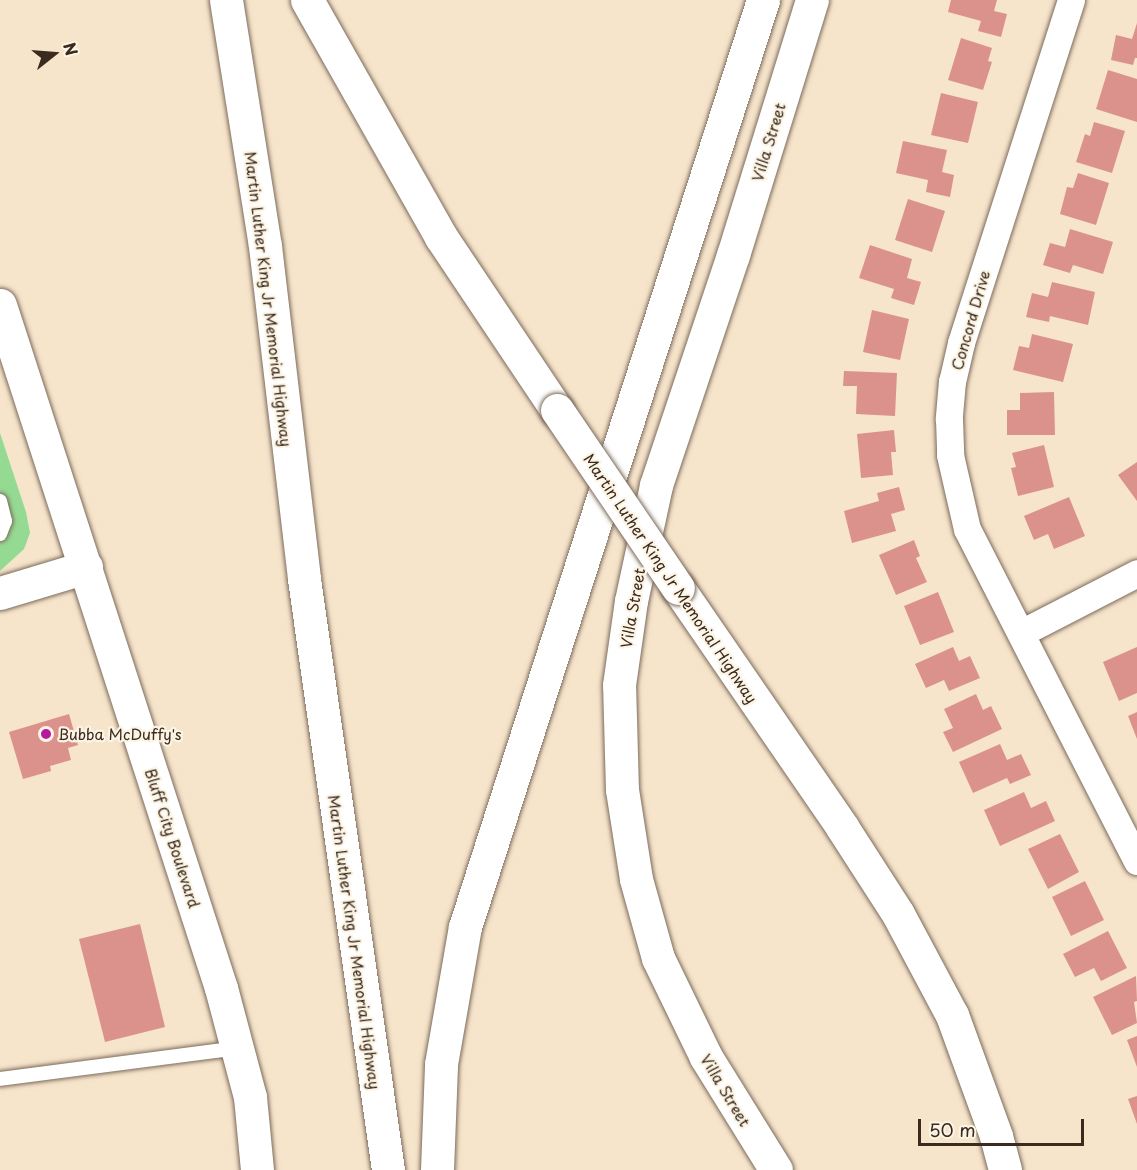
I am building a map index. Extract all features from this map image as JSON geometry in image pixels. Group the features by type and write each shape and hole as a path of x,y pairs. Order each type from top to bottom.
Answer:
{"main road":[{"name":"Martin Luther King Jr Memorial Highway","path":"226,0 265,246 304,579 388,1170"},
{"name":"Martin Luther King Jr Memorial Highway","path":"307,0 441,237 898,914 952,1015 996,1136 1005,1170"},
{"path":"437,1170 441,1064 465,927 763,0"},
{"name":"Villa Street","path":"776,1170 706,1058 658,957 636,879 622,790 620,685 631,601 656,485 733,255 812,0"},
{"name":"Bluff City Boulevard","path":"0,305 86,567 238,1048 250,1097 257,1170"},
{"path":"0,593 86,567"}],"street":[{"name":"Concord Drive","path":"1071,0 961,343 952,381 948,419 950,455 967,529 1137,861"},
{"path":"1021,633 1137,573"}],"lane":[{"path":"0,501 4,513 2,531"},
{"path":"0,1078 238,1048"}],"green space":[{"path":"0,433 26,512 30,533 24,549 0,571"}],"building":[{"path":"951,0 997,0 994,11 1007,14 1001,37 978,31 981,21 948,12"},
{"path":"1137,23 1137,58 1133,65 1111,60 1116,35 1132,39"},
{"path":"961,38 992,48 988,61 992,62 983,90 948,80"},
{"path":"1108,70 1137,79 1137,122 1096,109"},
{"path":"941,93 978,102 968,143 931,135"},
{"path":"1094,122 1125,131 1112,173 1076,162 1085,134 1090,136"},
{"path":"903,141 947,150 942,172 954,175 950,197 926,192 928,180 896,173"},
{"path":"1078,173 1109,183 1096,225 1060,214 1067,187 1073,188"},
{"path":"908,199 945,211 932,252 895,240"},
{"path":"1070,229 1113,242 1103,274 1073,265 1070,273 1043,265 1050,243 1065,247"},
{"path":"870,245 912,259 907,278 921,282 914,305 891,298 894,289 859,278"},
{"path":"1052,282 1095,292 1088,325 1050,316 1049,322 1026,317 1032,293 1048,297"},
{"path":"872,310 909,319 900,360 863,352"},
{"path":"1032,334 1073,344 1063,382 1013,370 1019,346 1029,348"},
{"path":"844,371 897,373 895,416 856,414 857,386 843,386"},
{"path":"1054,392 1055,435 1007,435 1007,410 1020,410 1020,393"},
{"path":"894,430 896,452 891,452 893,475 861,478 857,434"},
{"path":"1044,445 1054,487 1018,496 1011,468 1016,467 1012,453"},
{"path":"1137,462 1137,501 1118,475"},
{"path":"899,487 905,510 891,514 896,531 852,543 844,511 879,501 877,493"},
{"path":"1069,497 1085,536 1054,549 1048,534 1034,540 1024,516"},
{"path":"914,540 920,556 916,558 927,582 896,595 879,555"},
{"path":"938,592 954,632 920,645 904,606"},
{"path":"953,647 959,661 970,656 980,678 949,691 944,680 926,688 915,664"},
{"path":"1137,647 1137,693 1119,701 1103,662"},
{"path":"976,694 983,710 991,706 1002,729 953,752 943,732 953,728 944,709"},
{"path":"1137,712 1137,739 1128,716"},
{"path":"69,714 78,745 68,748 71,760 50,766 51,771 23,779 9,732"},
{"path":"1000,744 1007,760 1021,754 1031,775 1010,784 1007,778 973,793 959,762"},
{"path":"1024,792 1031,808 1046,801 1055,821 1000,846 984,810"},
{"path":"1060,834 1079,872 1048,889 1028,849"},
{"path":"1085,881 1104,920 1071,936 1052,897"},
{"path":"140,924 165,1027 105,1042 79,939"},
{"path":"1108,931 1127,968 1101,981 1094,968 1075,977 1063,954"},
{"path":"1136,976 1137,1001 1134,1002 1137,1023 1112,1035 1093,997"},
{"path":"1137,1036 1137,1067 1127,1040"},
{"path":"1137,1096 1137,1124 1128,1099"}],"place":[{"name":"Bubba McDuffy's","path":"46,734"}]}
